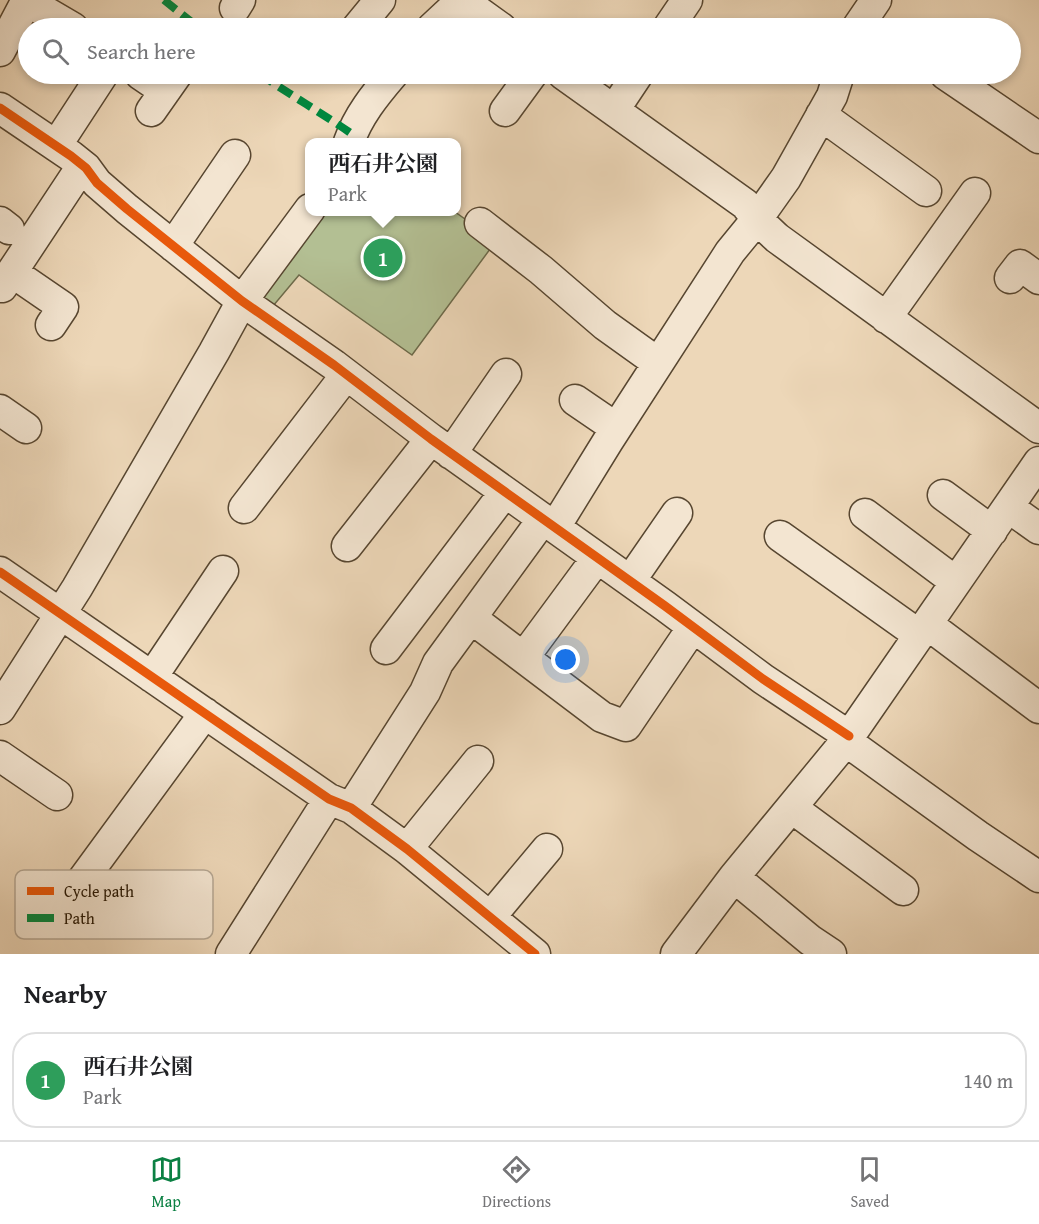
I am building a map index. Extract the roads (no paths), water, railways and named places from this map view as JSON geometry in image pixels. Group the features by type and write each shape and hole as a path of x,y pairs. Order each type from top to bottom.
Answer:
{"street":[{"path":"0,51 27,0 57,18"},
{"path":"365,18 380,0"},
{"path":"443,18 462,0 487,18"},
{"path":"675,18 687,0"},
{"path":"56,146 96,84"},
{"path":"351,138 371,100 385,84"},
{"path":"505,111 525,84"},
{"path":"577,84 745,204 777,238 1039,428"},
{"path":"614,110 631,84"},
{"path":"239,951 340,803 425,692 438,663 471,618 549,523 616,428 730,252 786,178 832,96 835,84"},
{"path":"947,84 1039,138"},
{"path":"0,108 82,166 97,183 242,301 847,738 978,836 1039,877"},
{"path":"821,115 926,191"},
{"path":"173,246 235,155"},
{"path":"51,325 63,307 7,279 82,166"},
{"path":"886,318 975,193"},
{"path":"0,709 76,588 242,301 305,214"},
{"path":"480,224 541,270 605,325 658,363"},
{"path":"347,546 506,374"},
{"path":"244,508 346,375"},
{"path":"575,400 616,428"},
{"path":"0,410 26,428"},
{"path":"676,954 734,877 847,738 1039,462"},
{"path":"386,649 505,492"},
{"path":"943,495 1000,519 1039,529"},
{"path":"630,581 677,513"},
{"path":"865,514 956,582"},
{"path":"780,536 1039,708"},
{"path":"524,657 597,558"},
{"path":"152,677 223,571"},
{"path":"0,572 407,849 536,954"},
{"path":"471,618 602,717 626,726 693,627"},
{"path":"90,870 205,713"},
{"path":"0,756 57,795"},
{"path":"407,849 478,761"},
{"path":"792,808 903,890"},
{"path":"491,916 547,849"},
{"path":"734,877 831,954"}],"place":[{"name":"西石井公園","path":"383,258"}]}
